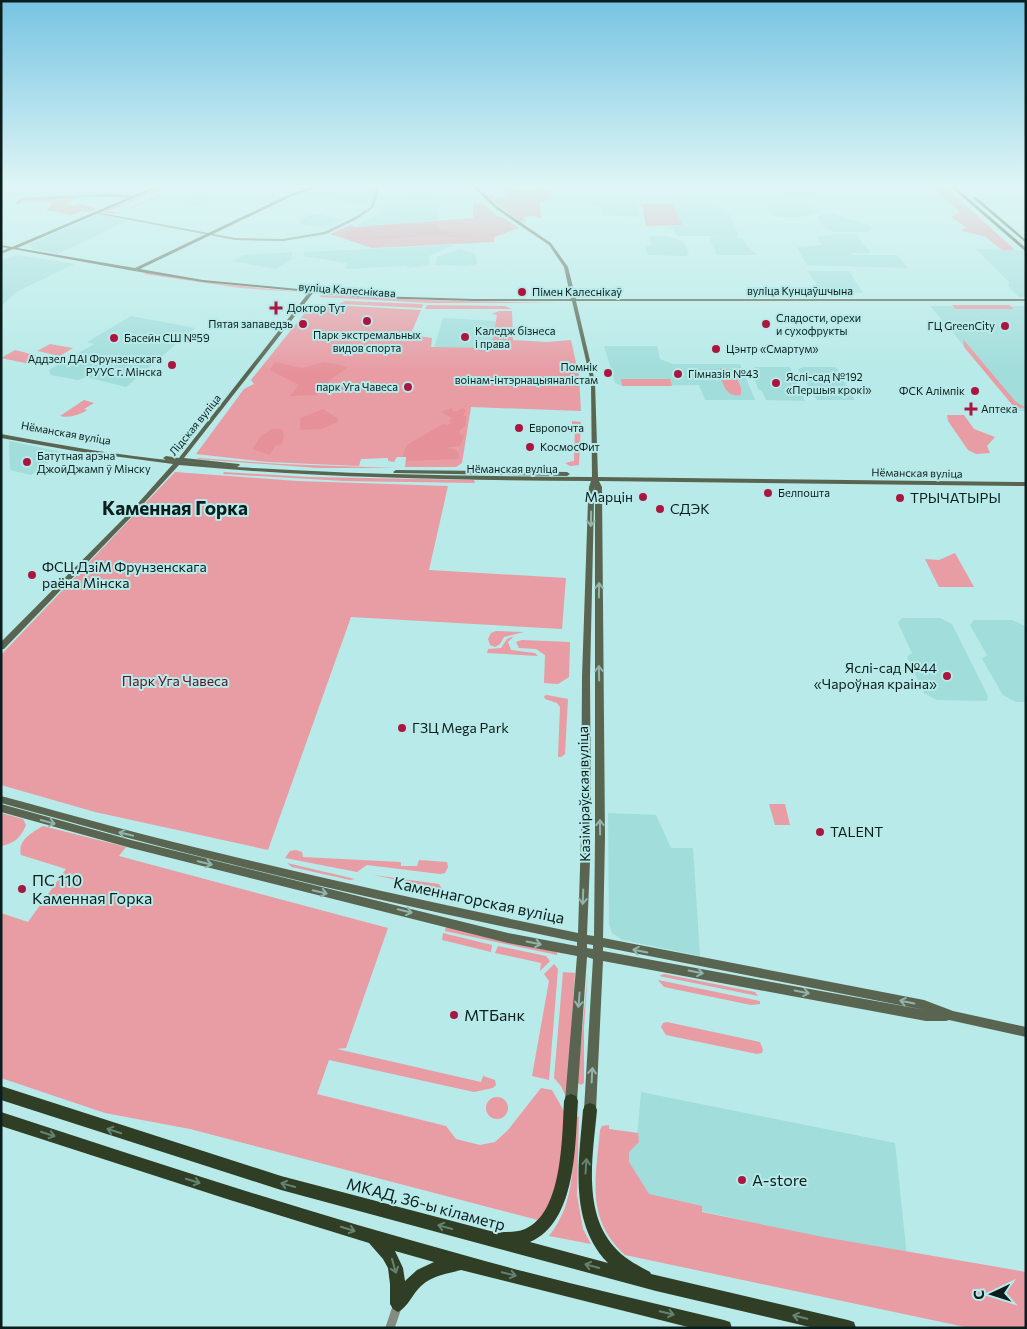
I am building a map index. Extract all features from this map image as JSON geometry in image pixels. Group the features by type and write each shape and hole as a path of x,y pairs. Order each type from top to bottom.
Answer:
{"highway":[{"name":"МКАД, 36-ы кіламетр","path":"1,1093 281,1183 656,1283 848,1328"},
{"path":"492,1240 517,1239 530,1234 543,1224 553,1210 562,1193 570,1101"},
{"path":"590,1110 585,1188 587,1214 610,1255 656,1283"},
{"path":"1,1119 146,1167 371,1236 462,1262 724,1328"},
{"path":"371,1236 391,1254 396,1268 398,1304"},
{"path":"398,1304 409,1284 420,1275 462,1262"}],"main road":[{"name":"вуліца Калеснікава","path":"6,248 128,273 201,284 309,295 425,304 575,302"},
{"path":"1,258 14,248"},
{"path":"128,273 180,248"},
{"name":"Казіміраўская вуліца","path":"553,248 558,253 566,267 594,382 595,476 591,501 586,677 586,836 581,952 570,1101"},
{"path":"10,250 17,249"},
{"name":"вуліца Калеснікава","path":"17,249 203,281 309,295"},
{"name":"вуліца Калеснікава","path":"2,252 10,250"},
{"name":"Лідская вуліца","path":"1,647 178,462 309,295"},
{"name":"вуліца Кунцаўшчына","path":"575,302 1026,301"},
{"name":"Нёманская вуліца","path":"1,431 78,451 285,473 1026,480"},
{"name":"Нёманская вуліца","path":"1,436 31,440"},
{"name":"Казіміраўская вуліца","path":"590,1110 598,948 600,585 599,487 595,476"},
{"name":"Нёманская вуліца","path":"595,476 1026,484"},
{"name":"Каменнагорская вуліца","path":"1,799 82,822 298,876 581,939 598,948 926,1016 954,1016 1026,1032"},
{"name":"Каменнагорская вуліца","path":"1,808 131,844 430,917 508,938 581,952 598,948"}],"street":[{"path":"390,1328 398,1304"}],"shaded area":[{"path":"31,248 70,248 57,254"},
{"path":"389,248 446,248 429,256 430,265 409,268 405,266 346,269 347,263 303,256 305,252"},
{"path":"645,248 687,248 689,253 687,256 648,255"},
{"path":"714,248 749,248 758,255 717,255"},
{"path":"798,248 867,248 871,253 850,253 853,255 897,255 907,268 807,265"},
{"path":"459,249 475,253 477,264 467,266 435,265 437,257"},
{"path":"976,249 1022,250 1026,254 1026,297 1019,297 1008,286 1009,282"},
{"path":"293,252 292,259 276,269 233,261 244,255"},
{"path":"16,255 75,264 18,291 1,306 1,260"},
{"path":"807,271 849,271 863,293 824,294"},
{"path":"930,306 1026,306 1026,411 1019,411"},
{"path":"131,316 195,328 126,387 86,377 78,380 51,375 49,370 94,344 87,342"},
{"name":"Каледж бізнеса і права","path":"443,318 496,321 492,348 434,348"},
{"name":"Гімназія №43","path":"604,346 657,346 660,359 673,364 740,364 755,400 705,400 699,385 623,386 615,383"},
{"path":"275,362 302,368 325,362 348,367 330,380 317,395 290,396 299,385 270,370"},
{"name":"Яслі-сад №192 «Першыя крокі»","path":"755,367 790,367 805,401 766,400 762,391 758,389 751,370"},
{"path":"803,367 836,367 855,400 817,400 798,369"},
{"path":"454,407 451,409 455,412 463,408 466,410 463,416 466,416 466,426 460,430 460,434 464,436 460,446 446,448 454,449 459,453 458,459 406,461 406,457 402,457 407,445 443,424 451,423 449,421 452,418 441,412"},
{"path":"323,409 337,418 338,422 321,429 300,430 300,418"},
{"path":"272,429 282,429 284,437 282,444 275,446 270,455 252,449 261,436"},
{"path":"9,441 62,452 31,475 10,470"},
{"name":"Яслі-сад №44 «Чароўная краіна»","path":"902,618 940,618 952,624 988,696 987,701 937,700 924,693 907,657 912,653 898,623"},
{"path":"974,620 1012,620 1025,626 1026,702 1016,702 1003,695 982,659 987,655 970,625"},
{"path":"608,813 656,815 671,848 693,848 700,956 623,940 612,933 609,924"},
{"path":"641,1092 895,1143 907,1257 653,1200 625,1159 637,1137"}],"green space":[{"path":"1000,248 1013,248 1015,250 1002,250"},
{"path":"146,272 224,284 299,292 240,288 143,274"},
{"path":"321,295 423,300 558,303 430,303 320,297"},
{"path":"345,301 423,305 422,308 339,304"},
{"name":"Парк Уга Чавеса","path":"312,304 421,310 412,331 405,334 432,338 431,347 491,348 497,315 492,314 499,311 512,311 513,340 547,342 571,340 579,376 581,411 471,407 462,463 456,467 405,467 406,457 397,457 394,462 388,461 388,458 361,459 359,466 268,462 196,454 244,389 254,384 251,380"},
{"path":"427,305 505,306 512,309 425,309"},
{"path":"952,305 1009,305 1014,309 955,309"},
{"path":"963,339 1015,401 1026,408 1014,407 964,347"},
{"path":"50,344 73,348 60,356 37,351"},
{"path":"15,350 43,357 30,364 1,358"},
{"path":"721,368 734,371 741,388 741,395 732,394 726,389 719,372"},
{"path":"621,379 670,379 672,386 622,386"},
{"path":"84,400 94,403 78,415 60,416"},
{"path":"947,415 964,415 974,429 995,437 987,446 990,453 976,454 968,450 948,421"},
{"path":"572,421 581,422 579,465 570,466 565,463 574,461 575,424 572,424"},
{"path":"196,459 281,464 395,468 318,468"},
{"name":"Парк Уга Чавеса","path":"175,472 297,481 448,486 429,570 566,578 562,629 351,617 268,850 95,812 1,785 1,655"},
{"path":"224,472 309,477 474,480 475,483 345,481 223,474"},
{"path":"955,553 974,587 939,587 925,559 939,560"},
{"path":"496,631 524,632 504,637 500,644 495,647 490,645 488,639 491,633"},
{"path":"514,636 508,642 511,650 535,653 538,656 487,653 488,649 501,648 507,639"},
{"path":"522,640 570,642 569,677 558,684 544,683 545,655 536,649 519,648 516,642"},
{"path":"544,696 568,699 565,754 561,757 558,757 560,707 557,703 545,699"},
{"path":"769,804 785,804 790,825 775,825"},
{"path":"1,813 23,819 26,825 16,840 1,846"},
{"path":"43,826 126,847 119,856 388,928 346,1048 337,1049 481,1082 483,1076 495,1080 496,1085 493,1088 474,1092 329,1060 317,1094 446,1126 456,1139 480,1145 495,1142 508,1130 541,1088 552,1090 565,1113 559,1187 548,1211 538,1220 190,1129 105,1113 1,1078 1,913 28,922 66,869 21,855 21,845 27,837"},
{"path":"290,851 302,852 303,857 401,862 401,866 417,866 419,860 447,862 448,867 445,873 440,874 367,865 357,872 285,858"},
{"path":"287,863 355,879 350,880 292,867"},
{"path":"373,875 439,884 442,889"},
{"path":"446,925 493,939 557,952 557,955 445,931"},
{"path":"443,933 492,945 491,952 442,940"},
{"path":"498,946 546,956 550,961 540,971 541,963 495,953"},
{"path":"554,964 558,969 549,1080 532,1076 549,981 544,974"},
{"path":"588,971 584,1027 584,1083 581,1085 577,1082"},
{"path":"563,972 575,973 567,1099 561,1086 554,1078"},
{"path":"664,974 755,992 758,996 659,976"},
{"path":"658,980 760,1001 760,1004 751,1005 664,987"},
{"path":"667,1022 760,1042 763,1050 762,1053 757,1054 666,1035 661,1027 663,1023"},
{"path":"497,1097 505,1100 508,1108 505,1116 497,1119 489,1116 486,1108 489,1100"},
{"path":"579,1116 577,1195 583,1229 591,1244 549,1236 558,1223 569,1195 573,1165 575,1118"},
{"path":"609,1125 609,1129 638,1133 639,1142 629,1152 629,1162 649,1194 702,1206 702,1212 823,1237 1026,1272 1026,1328 970,1328 625,1255 612,1241 604,1227 598,1212 596,1197 600,1130 602,1126"}],"place":[{"name":"Пімен Калеснікаў","path":"522,292"},
{"name":"Доктор Тут","path":"276,308"},
{"name":"Парк экстремальных видов спорта","path":"367,321"},
{"name":"Пятая запаведзь","path":"303,324"},
{"name":"Сладости, орехи и сухофрукты","path":"766,324"},
{"name":"ГЦ GreenCity","path":"1005,326"},
{"name":"Каледж бізнеса і права","path":"465,337"},
{"name":"Басейн СШ №59","path":"114,338"},
{"name":"Цэнтр «Смартум»","path":"716,349"},
{"name":"Аддзел ДАІ Фрунзенскага РУУС г. Мінска","path":"172,365"},
{"name":"Помнік воінам-інтэрнацыяналістам","path":"608,373"},
{"name":"Гімназія №43","path":"678,374"},
{"name":"Яслі-сад №192 «Першыя крокі»","path":"776,383"},
{"name":"парк Уга Чавеса","path":"408,387"},
{"name":"ФСК Алімпік","path":"975,391"},
{"name":"Аптека","path":"971,409"},
{"name":"Европочта","path":"519,428"},
{"name":"КосмосФит","path":"530,447"},
{"name":"Батутная арэна ДжойДжамп ў Мінску","path":"27,462"},
{"name":"Белпошта","path":"768,493"},
{"name":"Марцін","path":"643,497"},
{"name":"ТРЫЧАТЫРЫ","path":"900,498"},
{"name":"СДЭК","path":"660,509"},
{"name":"ФСЦ ДзіМ Фрунзенскага раёна Мінска","path":"32,575"},
{"name":"Яслі-сад №44 «Чароўная краіна»","path":"947,676"},
{"name":"ГЗЦ Mega Park","path":"402,728"},
{"name":"TALENT","path":"820,832"},
{"name":"ПС 110 Каменная Горка","path":"22,889"},
{"name":"МТБанк","path":"454,1015"},
{"name":"А-store","path":"742,1180"}],"district":[{"name":"Каменная Горка","path":"175,508"}]}
